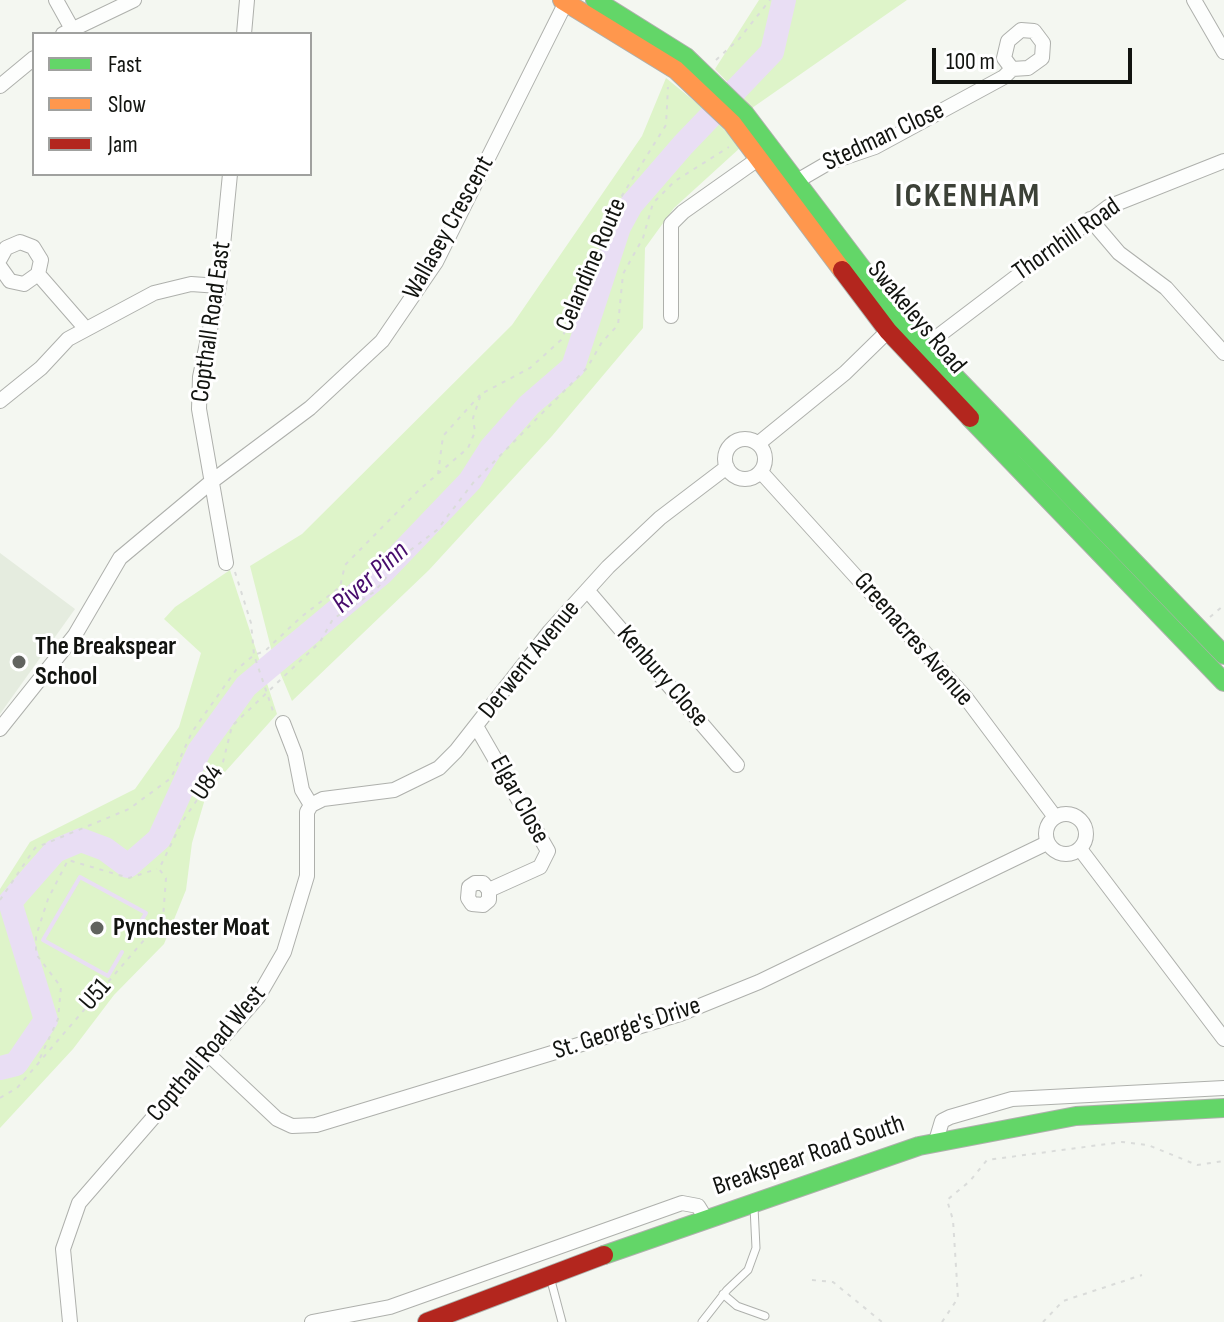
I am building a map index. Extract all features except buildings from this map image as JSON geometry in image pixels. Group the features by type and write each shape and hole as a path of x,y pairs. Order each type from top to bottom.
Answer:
{"main road":[{"name":"Swakeleys Road","path":"595,0 696,76 798,192 1014,453 1224,682"},
{"name":"Swakeleys Road","path":"565,1 696,76"},
{"name":"Swakeleys Road","path":"740,125 758,159 798,192 888,331 1224,655"},
{"name":"Breakspear Road South","path":"435,1321 549,1274 936,1141 1076,1116 1224,1108"}],"street":[{"path":"56,0 67,31 134,0"},
{"path":"244,32 247,0"},
{"path":"1194,0 1224,52"},
{"name":"Wallasey Crescent","path":"0,729 75,635 120,558 211,482 310,408 382,341 436,262 565,1"},
{"path":"0,86 32,60"},
{"name":"Stedman Close","path":"798,192 820,167 875,147 938,114 1012,69"},
{"path":"671,316 671,224 758,159"},
{"name":"Thornhill Road","path":"925,346 1090,219 1148,189 1224,161"},
{"name":"Copthall Road East","path":"226,563 199,409 200,377 219,286 230,176"},
{"path":"1090,219 1119,253 1166,288 1221,345"},
{"path":"0,259 13,244 27,244 41,260 38,274 31,281 17,284 4,277 0,267"},
{"path":"38,274 86,329"},
{"path":"0,401 41,368 68,339 154,293 191,284 219,286"},
{"name":"Derwent Avenue","path":"311,805 323,799 394,790 418,781 448,760 587,590 660,518 727,467 726,453 734,442 748,438 759,443 845,373 888,331"},
{"path":"727,467 743,479 761,472 766,456 759,443"},
{"name":"Greenacres Avenue","path":"761,472 966,698 1055,817 1066,814 1082,821 1086,832 1080,849 1224,1039"},
{"name":"Kenbury Close","path":"587,590 737,765"},
{"name":"Copthall Road West","path":"70,1322 63,1249 79,1203 258,997 284,952 307,876 307,812 311,805 302,790 295,754 283,723"},
{"name":"Elgar Close","path":"476,726 548,851 540,867 489,890"},
{"path":"1055,817 1047,826 1047,843 1054,851 1065,855 1080,849"},
{"name":"St. George's Drive","path":"209,1055 277,1119 292,1126 316,1125 680,1014 759,982 1047,843"},
{"path":"936,1141 942,1121 1012,1099 1224,1088"},
{"path":"312,1322 390,1307 682,1203 698,1206 706,1219"},
{"path":"390,1307 394,1322"}],"lane":[{"path":"702,1322 723,1294 748,1270 756,1248 754,1202"},
{"path":"549,1274 562,1322"},
{"path":"723,1294 737,1306 765,1316"}],"path":[{"path":"696,76 739,39 770,0"},
{"name":"Celandine Route","path":"438,474 443,436 481,394 530,368 561,340 599,256 613,210 666,125 668,80 696,76"},
{"name":"U84","path":"159,869 182,822 223,762 232,726 320,642 333,619 374,592 408,552 437,530 473,483 587,368 602,342 618,325 623,274 643,238 653,203 740,125"},
{"path":"0,900 35,848 129,809 171,778 192,732 236,670 254,655 265,651 301,617 340,587 345,565 468,448 475,432 473,418 481,394"},
{"path":"226,563 234,570 251,623 254,655 274,714 283,723"},
{"path":"38,1062 58,1019 61,987 36,954 36,936 48,899 68,860 129,878 159,869"},
{"name":"U51","path":"0,1098 17,1088 163,918 166,878 159,869"},
{"path":"942,1322 958,1298 953,1220 947,1200 970,1181 987,1160 1122,1142 1148,1145 1197,1165 1224,1161"},
{"path":"1043,1322 1063,1301 1142,1275"},
{"path":"812,1280 833,1282 873,1318 882,1322"},
{"path":"871,1322 873,1318"}],"shaded area":[{"name":"The Breakspear School","path":"0,553 75,609 0,714"}],"green space":[{"path":"759,0 907,0 752,108 715,69"},
{"path":"666,78 704,109 741,147 674,208 645,248 643,328 552,436 429,570 292,701 273,656 250,566 302,534 512,325 642,136"},
{"path":"230,570 277,714 207,792 192,843 186,890 164,944 114,995 73,1049 0,1128 0,889 30,842 135,789 179,727 201,653 164,619 175,607"}],"waterway":[{"name":"River Pinn","path":"0,1068 16,1064 46,1020 10,902 55,851 81,840 105,849 128,866 159,839 199,751 246,686 382,573 470,481 491,448 529,405 573,367 619,227 631,205 683,145 772,52 784,0"},
{"path":"122,952 108,976 43,940 80,877 146,913 130,939"}],"traffic: fast":[{"path":"595,0 686,57 745,114 905,325 1224,655"},
{"path":"970,418 1224,682"},
{"path":"604,1255 919,1146 1076,1116 1224,1108"}],"traffic: slow":[{"path":"562,0 676,70 732,123 842,270"}],"traffic: jam":[{"path":"842,270 888,331 970,418"},
{"path":"427,1322 604,1255"}],"place":[{"name":"The Breakspear School","path":"19,662"},
{"name":"Pynchester Moat","path":"97,928"}],"district":[{"name":"ICKENHAM","path":"968,197"}]}
